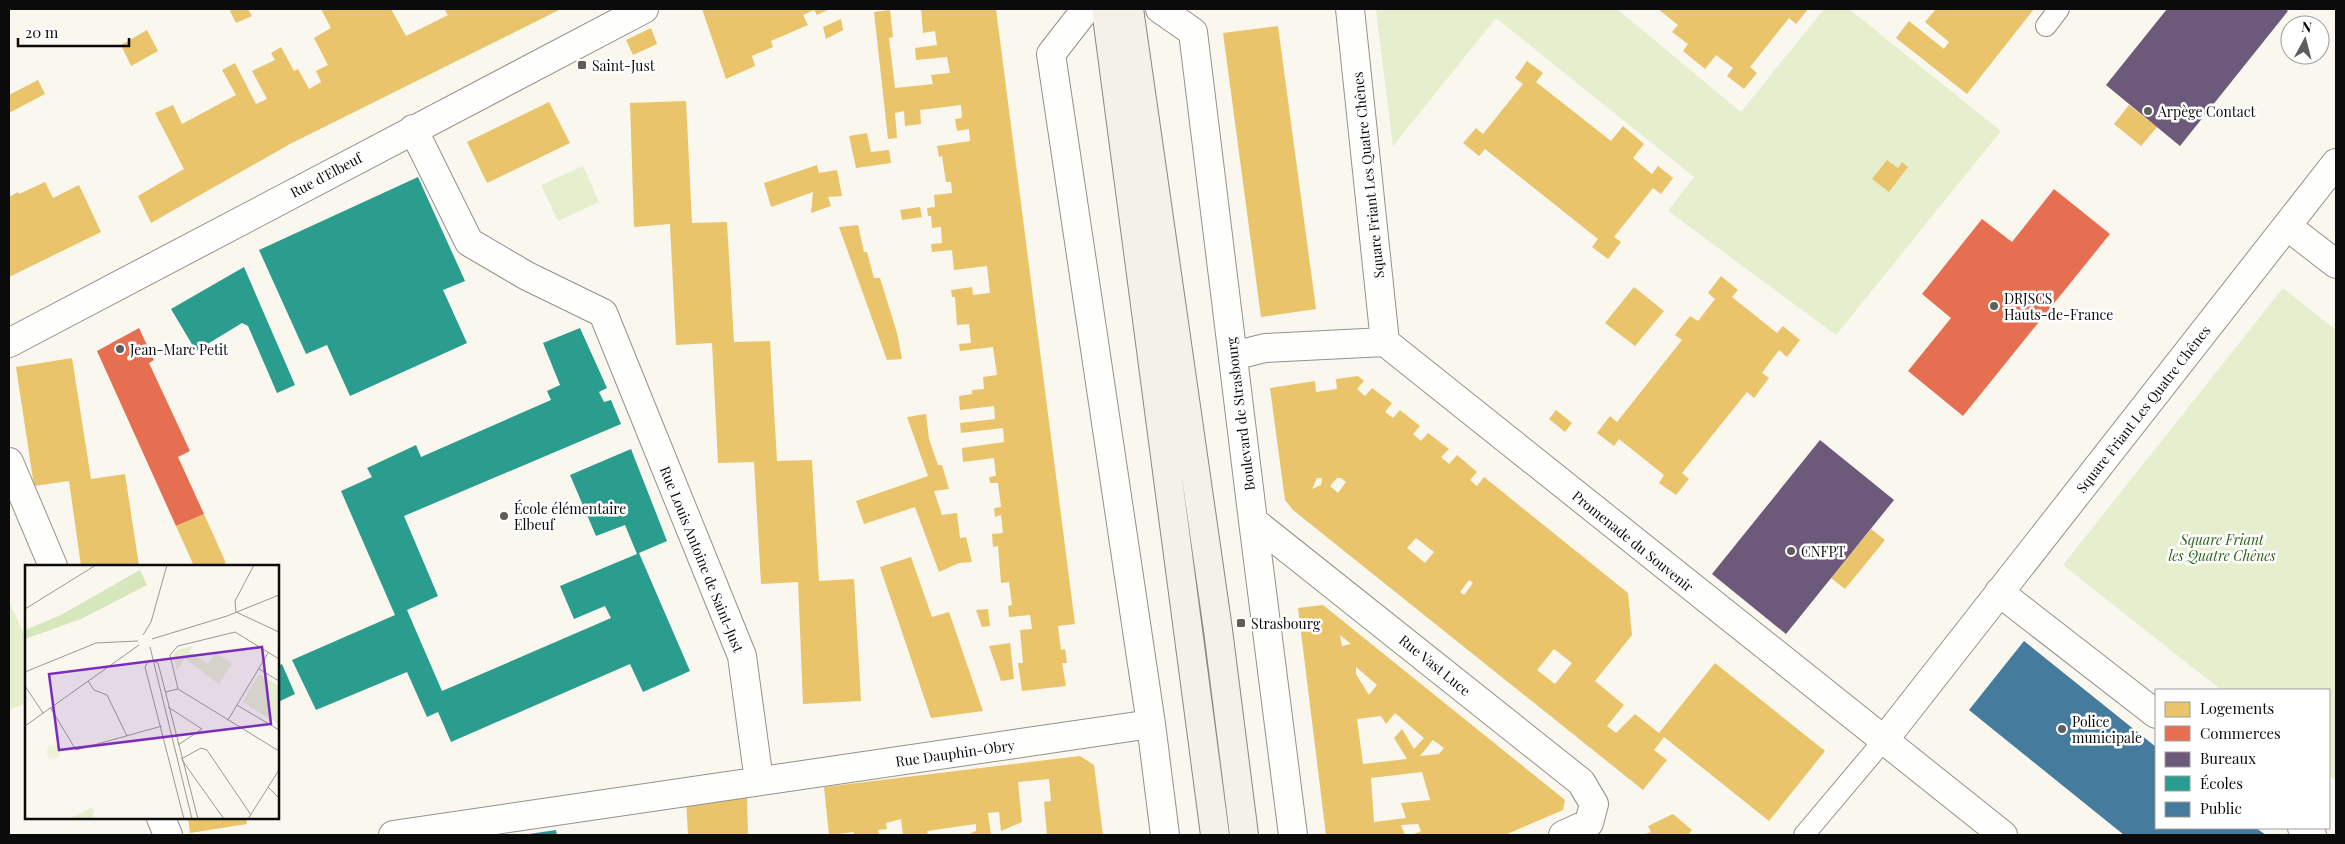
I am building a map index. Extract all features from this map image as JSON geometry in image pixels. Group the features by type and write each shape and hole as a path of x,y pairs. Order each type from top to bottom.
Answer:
{"main road":[{"path":"1106,9 1215,835"},
{"path":"1129,9 1218,630 1244,835"}],"street":[{"name":"Rue d'Elbeuf","path":"9,343 644,9"},
{"path":"1086,9 1051,54 1151,724 1165,835"},
{"name":"Boulevard de Strasbourg","path":"1160,9 1194,32 1253,521 1294,835"},
{"name":"Square Friant Les Quatre Chênes","path":"1350,9 1386,342"},
{"name":"Rue Louis Antoine de Saint-Just","path":"413,129 470,242 527,276 603,313 742,656 759,781"},
{"name":"Square Friant Les Quatre Chênes","path":"1884,740 2336,163"},
{"path":"2286,226 2336,264"},
{"path":"1233,356 1265,348 1386,342"},
{"name":"Promenade du Souvenir","path":"1386,342 2003,835"},
{"path":"9,462 53,565"},
{"name":"Rue Vast Luce","path":"1253,521 1581,782 1594,804 1590,823 1563,835"},
{"path":"1999,592 2155,713"},
{"name":"Rue Dauphin-Obry","path":"759,781 1151,724"},
{"path":"393,835 759,781"},
{"path":"161,819 168,835"}],"lane":[{"path":"2046,26 2060,9"},
{"path":"1804,835 1884,740"}],"green space":[{"path":"1376,9 1617,9 1741,112 1824,9 1849,9 2001,131 1836,335 1668,211 1694,177 1496,18 1393,146"},
{"path":"583,166 599,202 558,221 541,185"},
{"name":"Square Friant les Quatre Chênes","path":"2283,288 2336,330 2336,781 2330,776 2330,689 2220,689 2063,565"},
{"path":"9,601 25,637 25,703 9,710"}],"building: Logements":[{"path":"229,9 248,9 252,16 236,23"},
{"path":"321,9 391,9 406,36 448,15 444,9 561,9 290,144 151,223 138,196 184,169 155,113 173,105 182,124 236,95 222,70 235,63 256,104 267,99 252,71 275,60 271,53 281,47 294,71 298,69 309,89 321,82 316,71 328,65 314,38 331,28"},
{"path":"702,9 830,9 817,15 814,10 803,15 808,25 771,41 773,47 752,56 755,66 726,79"},
{"path":"921,9 996,9 1075,624 1058,626 1061,650 1065,649 1067,663 1062,663 1066,686 1022,691 1018,663 1023,663 1020,630 1032,629 1030,615 1009,617 1008,606 1012,605 1009,582 1001,583 998,546 993,547 992,534 1003,533 1001,515 995,517 994,508 1001,507 998,483 990,483 989,477 996,476 994,458 963,462 962,448 1004,442 1003,428 961,433 960,423 995,419 994,406 960,410 959,396 972,394 972,390 984,389 983,377 997,375 993,347 960,351 959,344 971,343 969,324 957,325 955,297 952,297 951,290 972,287 973,295 990,293 987,266 954,270 952,250 932,252 931,244 942,243 941,227 932,228 931,216 928,216 927,208 935,207 934,195 952,193 951,182 946,182 942,156 939,157 937,146 970,141 969,129 957,131 955,119 962,118 961,105 920,110 921,124 905,126 904,111 895,113 897,138 888,139 874,12 890,10 893,37 889,38 895,88 933,84 931,75 950,73 947,57 916,60 915,48 937,45 935,31 923,33"},
{"path":"1658,9 1808,9 1796,24 1789,18 1750,67 1757,73 1744,89 1727,76 1733,68 1716,55 1705,69 1683,51 1688,44 1672,32 1678,25"},
{"path":"1936,9 2034,9 1967,94 1896,38 1909,21 1944,49 1949,42 1925,22"},
{"path":"841,19 843,30 826,39 823,27"},
{"path":"1278,26 1316,309 1261,317 1223,33"},
{"path":"651,28 657,44 633,55 626,40"},
{"path":"147,30 158,51 131,66 121,45"},
{"path":"1527,61 1543,73 1536,82 1611,141 1623,126 1644,144 1633,158 1652,174 1658,166 1673,178 1661,194 1653,188 1614,237 1621,242 1608,259 1592,247 1598,239 1485,149 1479,156 1463,143 1476,128 1483,134 1523,84 1515,78"},
{"path":"38,80 45,94 9,113 9,95"},
{"path":"686,101 692,223 727,222 734,342 770,341 777,461 812,460 819,581 854,579 861,701 803,704 798,582 761,584 754,462 718,463 712,343 676,345 670,224 634,227 630,103"},
{"path":"549,102 570,143 487,183 467,142"},
{"path":"2129,105 2157,127 2141,146 2114,124"},
{"path":"867,133 871,152 889,150 891,163 856,168 849,136"},
{"path":"1887,160 1898,168 1902,162 1908,167 1889,192 1872,179"},
{"path":"817,165 819,173 837,170 842,196 828,197 831,206 811,213 813,192 771,207 764,183"},
{"path":"45,182 53,198 79,185 101,232 9,277 9,197"},
{"path":"920,207 922,217 902,220 900,210"},
{"path":"858,225 864,252 867,252 874,278 880,278 897,333 902,359 887,360 839,227"},
{"path":"1721,276 1738,290 1732,297 1777,333 1783,326 1800,340 1787,357 1779,350 1762,373 1769,378 1754,398 1747,392 1682,473 1689,479 1676,495 1659,483 1664,475 1619,439 1614,446 1597,433 1610,416 1617,422 1682,340 1675,335 1690,316 1698,321 1715,299 1708,293"},
{"path":"1634,287 1664,311 1635,346 1605,323"},
{"path":"72,358 91,479 125,474 139,565 81,565 69,481 34,486 16,367"},
{"path":"1358,376 1364,381 1357,389 1365,396 1372,388 1392,403 1385,412 1393,418 1400,410 1420,426 1413,434 1421,441 1428,433 1449,449 1441,457 1449,464 1457,455 1477,472 1470,480 1477,486 1484,477 1628,593 1632,635 1595,681 1624,705 1607,726 1616,733 1635,714 1659,733 1715,663 1825,751 1769,821 1664,737 1654,750 1667,760 1643,790 1293,510 1285,500 1270,388 1315,381 1316,392 1337,389 1336,379","holes":["1317,478 1322,478 1321,485 1312,489","1337,478 1341,478 1346,482 1338,493 1330,486","1416,538 1434,552 1425,563 1407,548","1469,580 1473,583 1464,595 1460,592","1554,649 1572,663 1555,684 1537,670"]},
{"path":"1556,410 1572,423 1565,432 1549,419"},
{"path":"926,414 929,439 938,465 942,465 949,489 934,491 942,515 957,513 960,538 966,537 972,562 959,563 939,572 915,507 864,524 856,501 928,476 907,417"},
{"path":"204,514 226,563 221,565 194,565 176,526"},
{"path":"1871,529 1885,540 1845,589 1831,578"},
{"path":"911,557 932,617 949,612 983,711 931,718 880,567"},
{"path":"1323,605 1565,800 1563,810 1505,835 1412,835 1421,831 1418,824 1401,825 1405,835 1326,835 1298,608","holes":["1340,635 1351,644 1342,646","1356,667 1377,685 1369,695 1356,674","1395,713 1424,738 1414,749 1402,729 1394,738 1407,759 1363,764 1357,719 1381,716 1386,724","1433,740 1444,748 1439,754 1420,756","1422,772 1430,800 1401,803 1406,818 1374,822 1371,778"]},
{"path":"988,609 990,626 982,627 976,610"},
{"path":"1010,643 1014,679 1001,681 989,646"},
{"path":"1080,756 1094,765 1103,835 1047,835 1044,802 1051,801 1049,779 1018,782 1022,822 1001,831 999,812 988,813 991,835 967,835 976,831 976,824 927,831 928,835 903,835 901,819 886,823 887,829 878,830 879,835 854,835 854,832 829,835 824,787"},
{"path":"747,797 748,835 688,835 686,799"},
{"path":"1673,814 1692,830 1688,835 1642,835 1651,832 1648,826"},
{"path":"188,819 246,819 247,824 190,833"}],"building: Commerces":[{"name":"DRJSCS Hauts-de-France","path":"2054,189 2110,234 1963,416 1908,371 1951,318 1922,294 1982,219 2012,242"},
{"path":"139,328 154,360 149,363 190,451 178,457 204,514 176,526 97,351"}],"building: Bureaux":[{"path":"2167,9 2285,9 2288,11 2285,15 2280,15 2280,21 2180,146 2106,85"},
{"name":"CNFPT","path":"1820,440 1894,500 1786,634 1712,574"}],"building: Écoles":[{"path":"418,177 465,281 443,290 467,343 350,396 327,345 306,354 259,250"},
{"path":"244,267 295,385 277,393 248,326 242,323 196,351 171,309"},
{"path":"580,328 607,388 599,392 604,402 611,400 621,424 404,516 438,596 407,610 442,691 611,618 605,606 574,619 560,586 637,554 625,525 596,536 570,475 631,449 667,541 639,553 690,671 643,692 630,664 451,742 438,712 427,717 407,672 316,710 292,660 395,615 341,491 372,477 367,468 416,445 421,457 551,400 547,391 560,385 543,343"},
{"path":"282,664 295,694 279,702 279,666"},
{"path":"556,830 557,835 529,835 529,834"}],"building: Public":[{"name":"Police municipale","path":"2024,641 2155,746 2155,829 2257,829 2266,835 2124,835 1969,710"}],"place":[{"name":"Saint-Just","path":"582,65"},
{"name":"Arpège Contact","path":"2148,111"},
{"name":"DRJSCS Hauts-de-France","path":"1994,306"},
{"name":"Jean-Marc Petit","path":"120,349"},
{"name":"École élémentaire Elbeuf","path":"504,516"},
{"name":"CNFPT","path":"1791,551"},
{"name":"Strasbourg","path":"1241,623"},
{"name":"Police municipale","path":"2062,729"}]}
